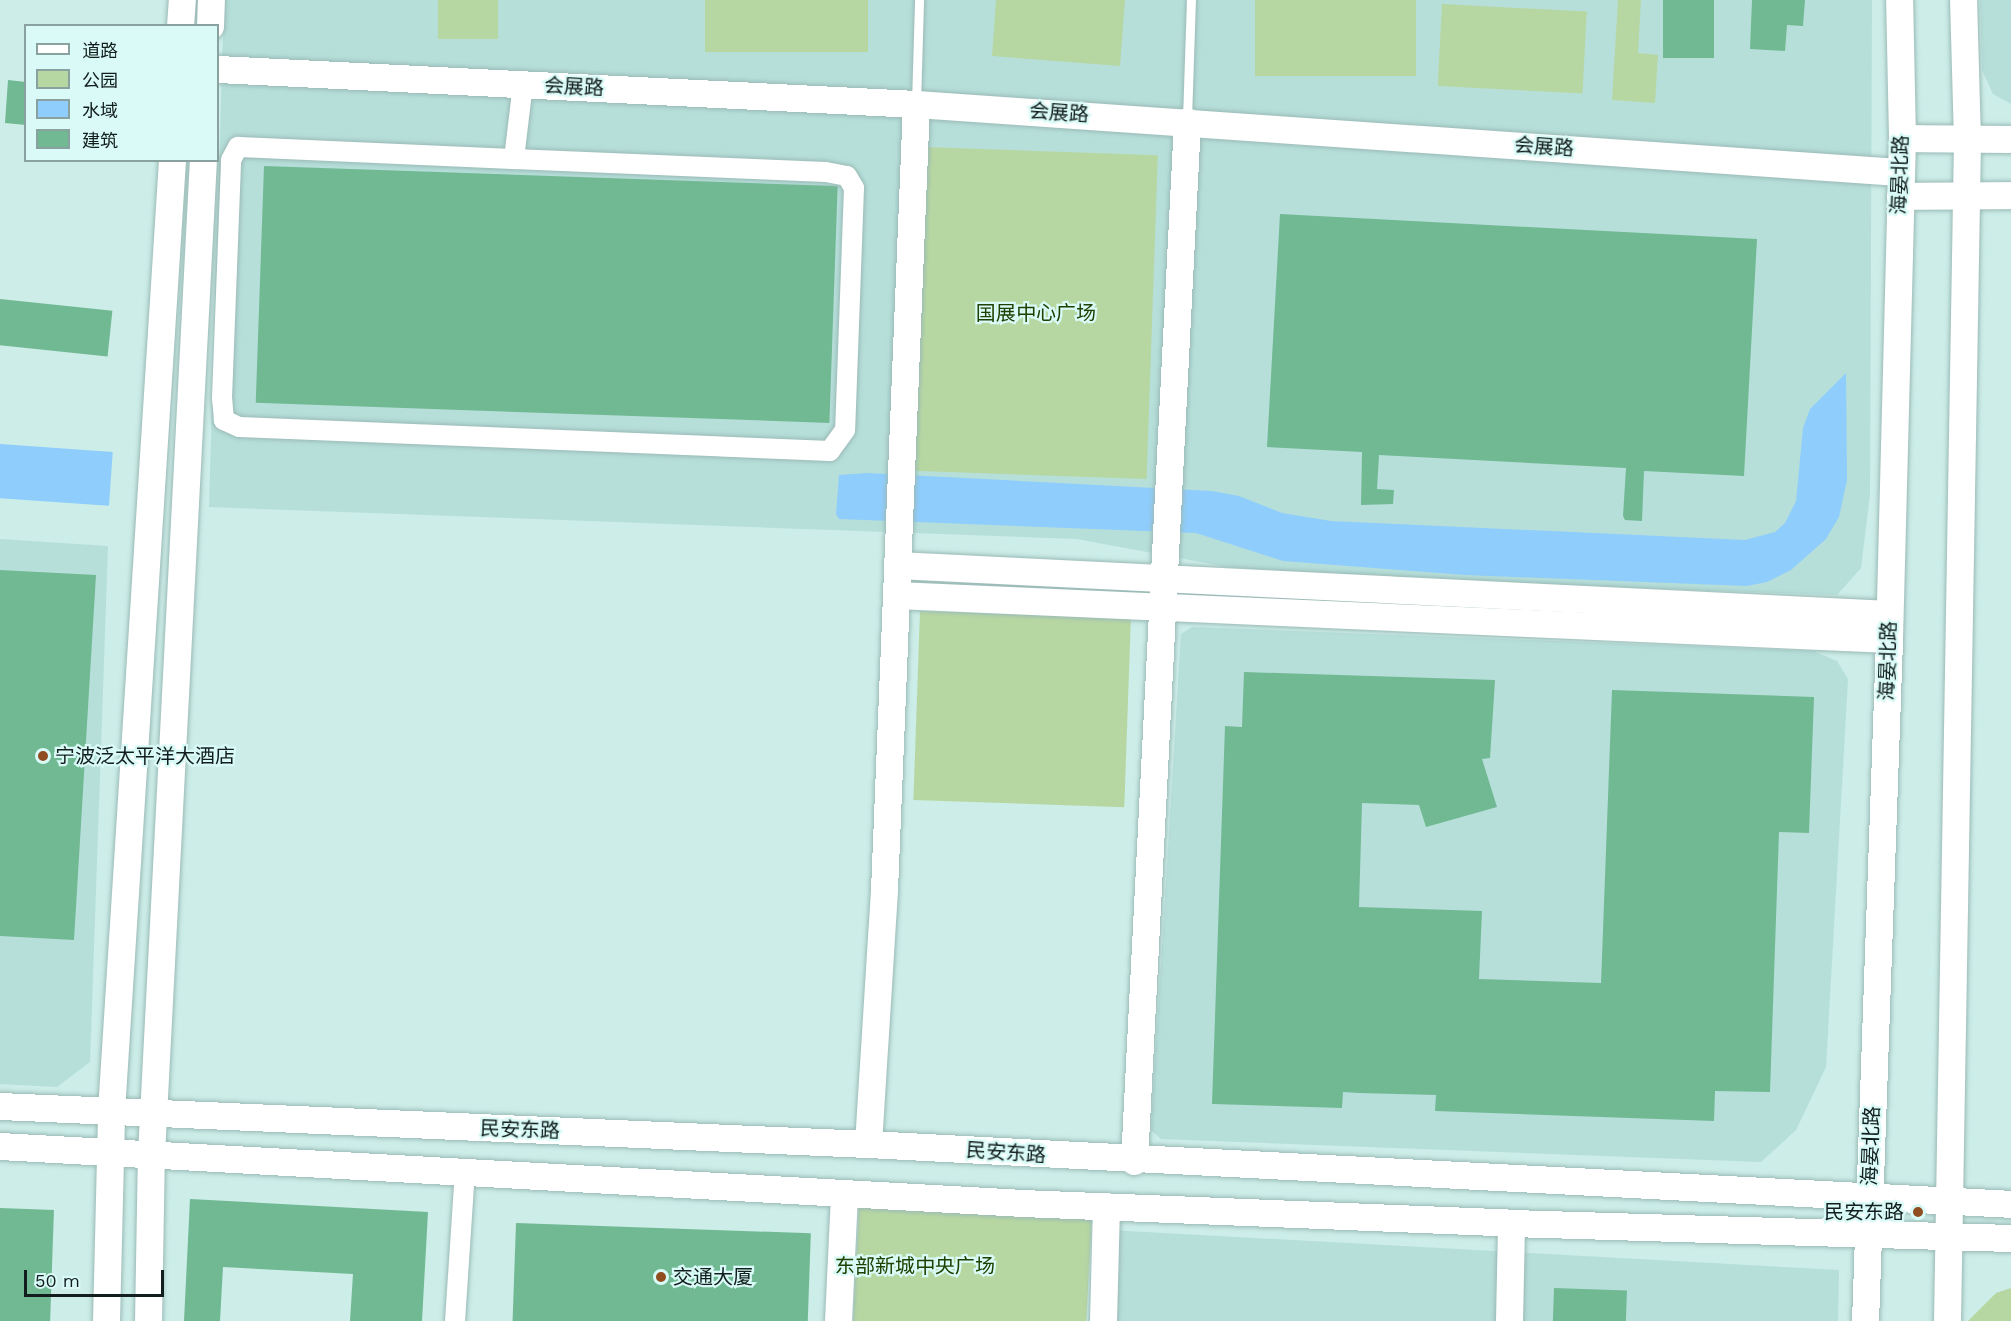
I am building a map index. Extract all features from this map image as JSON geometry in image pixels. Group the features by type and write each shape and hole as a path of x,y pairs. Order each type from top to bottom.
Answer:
{"street":[{"path":"180,24 182,0"},
{"path":"210,24 211,0"},
{"name":"海晏北路","path":"1865,1321 1889,626 1902,138 1899,0"},
{"path":"1947,1321 1951,1201 1967,141 1963,0"},
{"name":"会展路","path":"219,69 916,104 1187,121 1900,184 1965,196 2011,195"},
{"path":"514,159 523,84"},
{"path":"868,1144 884,890 916,104"},
{"path":"1134,1161 1187,121"},
{"path":"1902,138 1967,141 2011,140"},
{"path":"238,147 514,159 815,171 847,176 854,188 845,430 830,451 239,427 225,420 222,399 231,160 238,147"},
{"path":"106,1321 111,1111 172,162"},
{"path":"148,1321 152,1154 156,1113 203,162"},
{"path":"897,565 1164,594"},
{"path":"896,595 1164,594 1889,626"},
{"name":"民安东路","path":"0,1106 868,1144 1134,1161 2011,1203"},
{"path":"0,1146 1022,1203 1511,1223 2011,1238"},
{"path":"455,1321 465,1172"},
{"path":"838,1321 844,1193"},
{"path":"1103,1321 1106,1206"},
{"path":"1509,1321 1511,1223"}],"lane":[{"path":"916,104 920,0"},
{"path":"1187,121 1191,0"}],"shaded area":[{"path":"224,0 1872,0 1870,494 1861,568 1837,595 1398,580 1233,568 1077,539 209,507"},
{"path":"1980,0 2011,0 2011,104 1993,94 1982,70"},
{"path":"0,539 108,546 90,1062 57,1087 0,1084"},
{"path":"1192,627 1813,651 1837,661 1848,679 1826,1067 1796,1130 1761,1162 1161,1139 1151,1130 1181,634"},
{"path":"1110,1230 1839,1270 1838,1321 1108,1321"}],"green space":[{"path":"438,0 498,0 498,39 438,39"},
{"path":"705,0 868,0 868,52 705,52"},
{"path":"996,0 1125,0 1120,66 992,56"},
{"path":"1255,0 1416,0 1416,76 1255,76"},
{"path":"1618,0 1641,0 1638,53 1658,55 1655,103 1612,100"},
{"path":"1442,4 1587,12 1583,93 1438,86"},
{"name":"国展中心广场","path":"925,147 1158,155 1147,479 914,471"},
{"path":"920,611 1131,618 1124,807 913,800"},
{"name":"东部新城中央广场","path":"859,1207 1092,1219 1086,1321 853,1321"},
{"path":"2011,1288 2011,1321 1968,1321 1996,1293"}],"water":[{"path":"1846,373 1847,480 1839,517 1826,539 1791,570 1767,582 1747,586 1465,575 1283,561 1196,533 839,519 836,514 839,475 868,473 1212,491 1239,496 1282,513 1331,521 1745,540 1775,532 1785,523 1796,501 1803,428 1810,409"},
{"path":"0,444 113,452 109,506 0,498"}],"building":[{"path":"1663,0 1714,0 1714,58 1663,58"},
{"path":"1752,0 1805,0 1803,26 1787,25 1785,51 1750,49"},
{"path":"8,80 24,82 24,125 5,123"},
{"path":"264,166 838,186 829,423 256,403"},
{"path":"1280,214 1757,239 1744,476 1644,471 1642,521 1625,520 1623,516 1626,468 1379,455 1377,489 1394,490 1393,504 1361,505 1362,452 1267,447"},
{"path":"0,299 112,311 108,357 0,345"},
{"name":"宁波泛太平洋大酒店","path":"0,570 96,575 74,940 0,936"},
{"path":"1244,672 1495,680 1490,758 1482,759 1497,807 1426,827 1419,805 1362,803 1359,907 1482,911 1479,979 1601,983 1612,690 1814,697 1809,833 1779,832 1770,1092 1715,1091 1714,1121 1435,1111 1436,1095 1343,1092 1342,1108 1212,1104 1225,726 1242,727"},
{"path":"190,1199 428,1212 422,1321 350,1321 353,1274 223,1267 220,1321 184,1321"},
{"path":"0,1208 54,1210 50,1321 0,1321"},
{"name":"交通大厦","path":"516,1223 811,1233 808,1321 513,1321"},
{"path":"1554,1288 1627,1291 1626,1321 1553,1321"}],"place":[{"name":"宁波泛太平洋大酒店","path":"43,756"},
{"name":"民安东路","path":"1918,1212"},
{"name":"交通大厦","path":"661,1277"}]}
